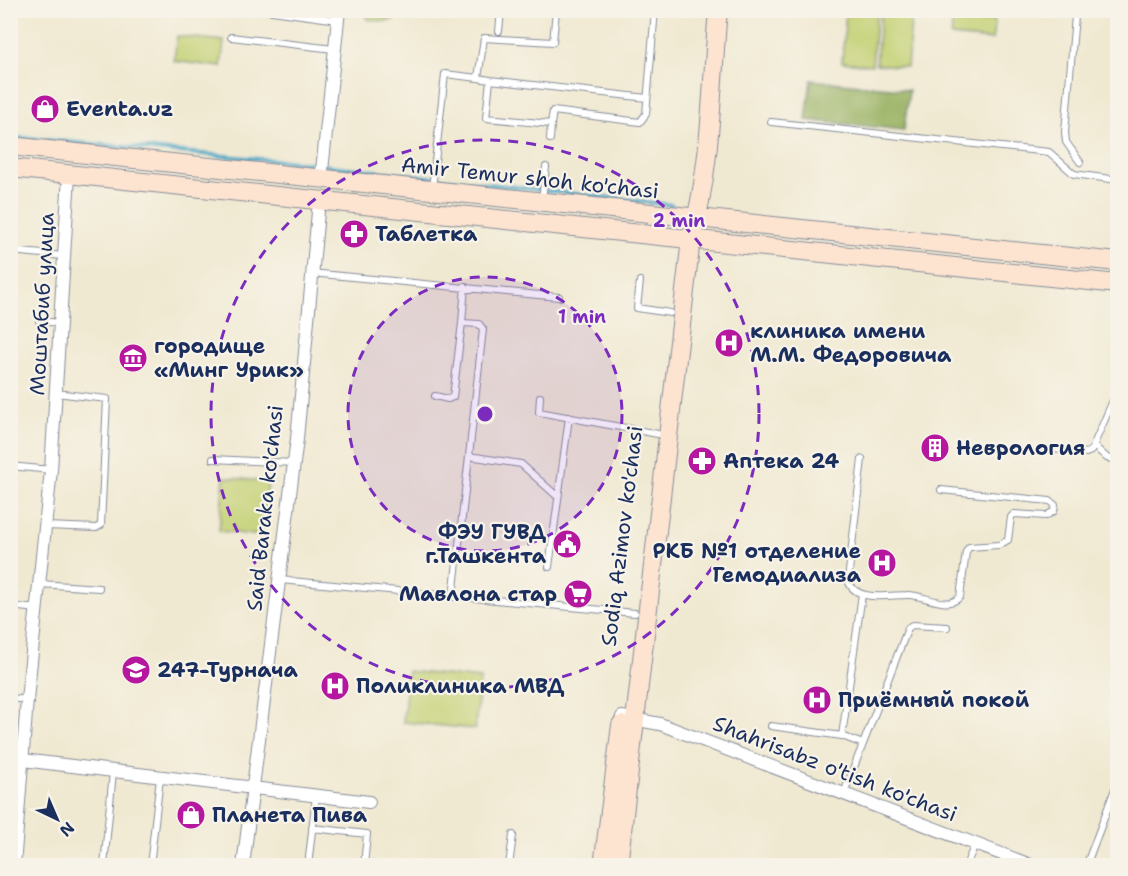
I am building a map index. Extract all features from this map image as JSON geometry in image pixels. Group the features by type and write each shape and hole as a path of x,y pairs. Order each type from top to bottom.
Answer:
{"main road":[{"path":"702,218 703,179 718,10"},
{"path":"685,239 702,218 730,10"},
{"name":"Amir Temur shoh ko'chasi","path":"10,146 321,180 433,182 542,194 702,218 1118,262"},
{"path":"69,175 72,153"},
{"path":"10,168 1118,284"},
{"name":"Said Baraka ko'chasi","path":"318,201 321,180"},
{"name":"Sodiq Azimov ko'chasi","path":"641,613 670,313 685,239"},
{"name":"Sodiq Azimov ko'chasi","path":"603,866 628,717 685,239"},
{"name":"Sodiq Azimov ko'chasi","path":"618,866 628,717"}],"street":[{"name":"Said Baraka ko'chasi","path":"321,180 338,15"},
{"name":"Моштабиб улица","path":"14,866 27,700 51,470 69,175"},
{"name":"Said Baraka ko'chasi","path":"243,866 294,463 318,201"},
{"name":"Shahrisabz o'tish ko'chasi","path":"628,717 660,724 1033,866"},
{"path":"23,760 369,802"}],"lane":[{"path":"265,10 338,15"},
{"path":"499,31 501,10"},
{"path":"478,78 484,38 553,42 556,10"},
{"path":"550,139 553,111 640,122 646,114 655,10"},
{"path":"1079,10 1075,16 1065,132 1066,142 1080,162"},
{"path":"231,37 334,49"},
{"path":"433,182 445,74 647,98"},
{"path":"489,80 486,118 551,124"},
{"path":"771,122 1049,152 1074,174 1118,180"},
{"path":"542,194 546,167"},
{"path":"10,251 64,256"},
{"path":"310,273 465,286 559,297"},
{"path":"640,281 637,308 670,313"},
{"path":"435,396 448,399 453,397 465,286"},
{"path":"39,321 60,323"},
{"path":"453,597 483,329 479,324 462,323"},
{"path":"1054,449 1086,453 1094,446 1115,396 1118,380"},
{"path":"46,526 96,528 101,525 107,399 56,393"},
{"path":"540,396 539,412 658,434"},
{"path":"549,567 569,417"},
{"path":"1094,446 1107,458 1118,460"},
{"path":"469,456 521,464 558,497"},
{"path":"213,459 294,463"},
{"path":"862,459 848,580 850,586 862,594 892,597 908,595 946,603 955,602 960,597 966,552 969,547 1003,543 1008,540 1011,517 1014,514 1046,516 1054,511 1055,505 1050,501 941,490"},
{"path":"10,466 51,470"},
{"path":"280,580 641,613"},
{"path":"40,584 99,588"},
{"path":"842,736 862,594"},
{"path":"10,606 37,609"},
{"path":"844,793 908,628 912,625 946,627"},
{"path":"10,698 27,700"},
{"path":"771,726 842,736 863,744"},
{"path":"104,866 113,772"},
{"path":"150,866 160,778"},
{"path":"1087,865 1118,782"},
{"path":"308,866 316,796"},
{"path":"312,828 367,834 364,866"},
{"path":"509,866 513,835"},
{"path":"966,866 975,843"}],"green space":[{"path":"367,10 405,11 393,20 383,21 367,19"},
{"path":"846,11 877,11 872,65 842,62"},
{"path":"881,11 912,11 907,67 876,64"},
{"path":"953,17 995,21 992,40 951,36"},
{"path":"177,36 224,41 221,67 174,61"},
{"path":"811,80 909,90 904,130 806,120"},
{"path":"224,477 268,482 263,536 219,531"},
{"path":"408,671 480,679 475,729 403,722"}],"waterway":[{"path":"10,137 304,163 672,205"}],"place":[{"name":"Eventa.uz","path":"45,109"},
{"name":"Таблетка","path":"354,234"},
{"name":"клиника имени М.М. Федоровича","path":"729,343"},
{"name":"городище «Минг Урик»","path":"133,358"},
{"name":"Неврология","path":"935,448"},
{"name":"Аптека 24","path":"702,461"},
{"name":"ФЭУ ГУВД г.Ташкента","path":"567,544"},
{"name":"РКБ №1 отделение Гемодиализа","path":"882,563"},
{"name":"Мавлона стар","path":"578,594"},
{"name":"247-Турнача","path":"136,670"},
{"name":"Поликлиника МВД","path":"335,686"},
{"name":"Приёмный покой","path":"817,700"},
{"name":"Планета Пива","path":"191,815"}]}
